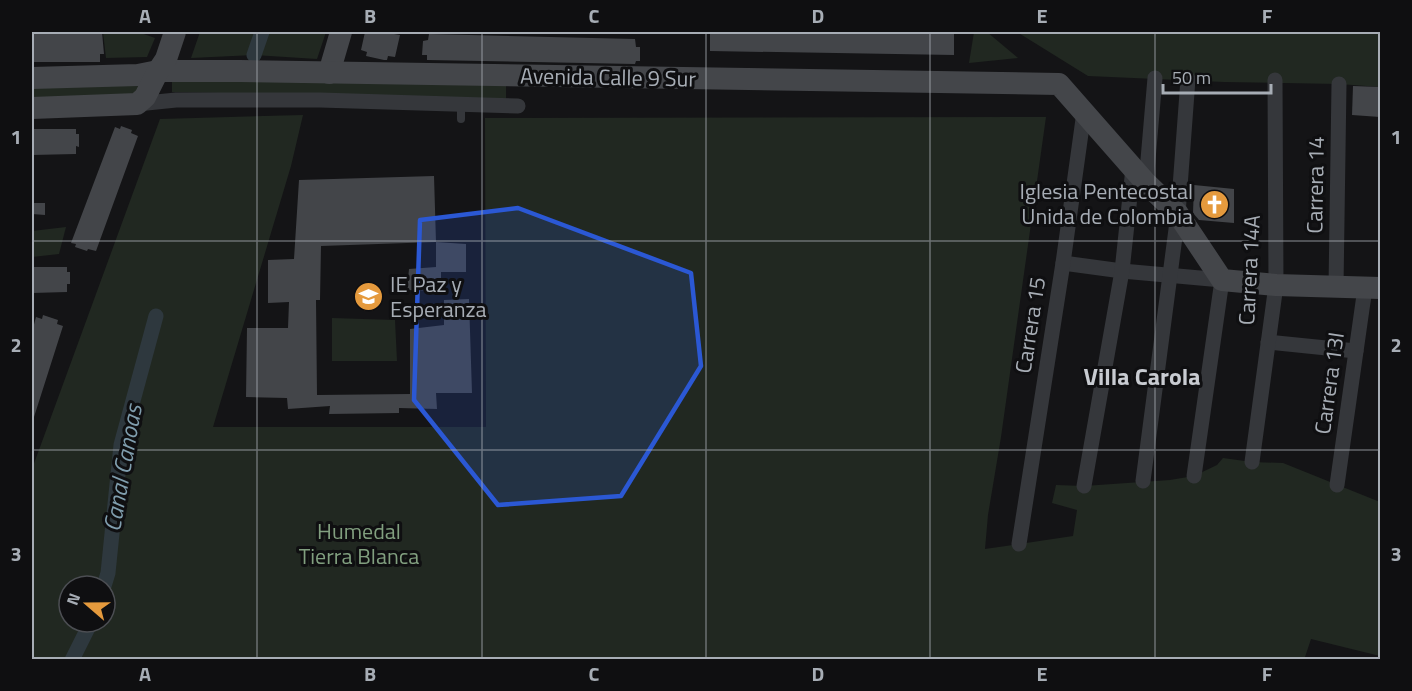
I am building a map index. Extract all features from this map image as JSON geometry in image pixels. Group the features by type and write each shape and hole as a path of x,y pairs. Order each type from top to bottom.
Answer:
{"street":[{"path":"137,104 145,98 166,59 175,32"},
{"path":"329,73 341,32"},
{"name":"Avenida Calle 9 Sur","path":"32,78 138,75 158,71 1059,84 1084,112"},
{"path":"1084,486 1140,176 1155,78"},
{"path":"1143,482 1178,214 1188,80"},
{"name":"Carrera 14A","path":"1252,462 1276,285 1275,80"},
{"name":"Carrera 14","path":"1336,287 1340,84"},
{"path":"32,108 137,104 176,100 320,100 461,111 518,106"},
{"path":"1084,112 1140,176 1178,214 1222,280 1194,476"},
{"name":"Carrera 15","path":"1019,544 1084,112"},
{"path":"1063,263 1169,276 1276,285 1373,288"},
{"name":"Carrera 13I","path":"1337,485 1356,351 1373,288"},
{"path":"1268,342 1356,351"}],"highlighted area":[{"path":"518,208 691,273 701,366 621,496 498,505 414,400 420,220"}],"green space":[{"path":"103,32 138,32 155,38 147,57 106,58"},
{"path":"200,32 326,32 317,59 254,55 191,58"},
{"path":"974,32 987,32 1018,58 969,63"},
{"path":"1017,32 1380,32 1380,87 1088,76"},
{"path":"172,78 506,85 506,99 172,92"},
{"path":"141,85 134,95 32,100 32,87"},
{"name":"Humedal Tierra Blanca","path":"303,115 291,166 213,427 486,427 485,118 1046,117 985,549 1073,536 1077,510 1052,503 1056,485 1084,486 1170,480 1194,476 1217,465 1223,458 1283,463 1380,502 1380,656 1311,639 1304,660 32,659 32,469 160,119"},
{"path":"66,227 59,254 32,257 32,231"},
{"path":"332,318 395,320 397,361 332,361"}],"building":[{"path":"32,32 102,32 104,54 100,54 100,62 32,62"},
{"path":"365,32 394,32 400,35 395,57 388,56 387,60 384,60 366,56 367,52 361,50"},
{"path":"710,32 954,32 954,55 710,51"},
{"path":"429,34 635,39 636,47 640,47 640,61 636,61 635,64 427,60 427,55 422,55 423,41 428,40"},
{"path":"1353,86 1380,87 1380,117 1352,115"},
{"path":"121,126 132,130 131,133 138,136 96,251 88,249 87,251 71,243 115,127 120,129"},
{"path":"32,129 76,129 76,134 79,134 79,147 76,146 76,154 32,155"},
{"path":"434,176 436,242 321,246 320,300 316,300 317,395 410,394 410,329 444,325 444,300 469,299 472,393 436,393 437,409 399,408 399,413 329,414 330,406 288,409 287,398 246,397 247,328 288,328 289,302 268,303 268,260 294,259 299,180"},
{"name":"Iglesia Pentecostal Unida de Colombia","path":"1194,185 1234,189 1234,223 1199,220 1193,213"},
{"path":"32,203 45,203 45,215 32,214"},
{"path":"436,242 466,244 466,272 441,272 441,291 407,290 409,269 436,267"},
{"path":"32,267 67,267 67,272 70,272 70,284 67,284 67,292 32,293"},
{"path":"43,315 58,320 57,324 63,326 34,417 32,417 32,332 36,317 42,319"}],"waterway":[{"name":"Canal Canoas","path":"254,55 262,32"},
{"name":"Canal Canoas","path":"108,574 121,445 156,316"},
{"name":"Canal Canoas","path":"72,660 85,634"}],"place":[{"name":"Iglesia Pentecostal Unida de Colombia","path":"1214,204"},
{"name":"IE Paz y Esperanza","path":"369,297"}],"district":[{"name":"Villa Carola","path":"1142,376"}]}
